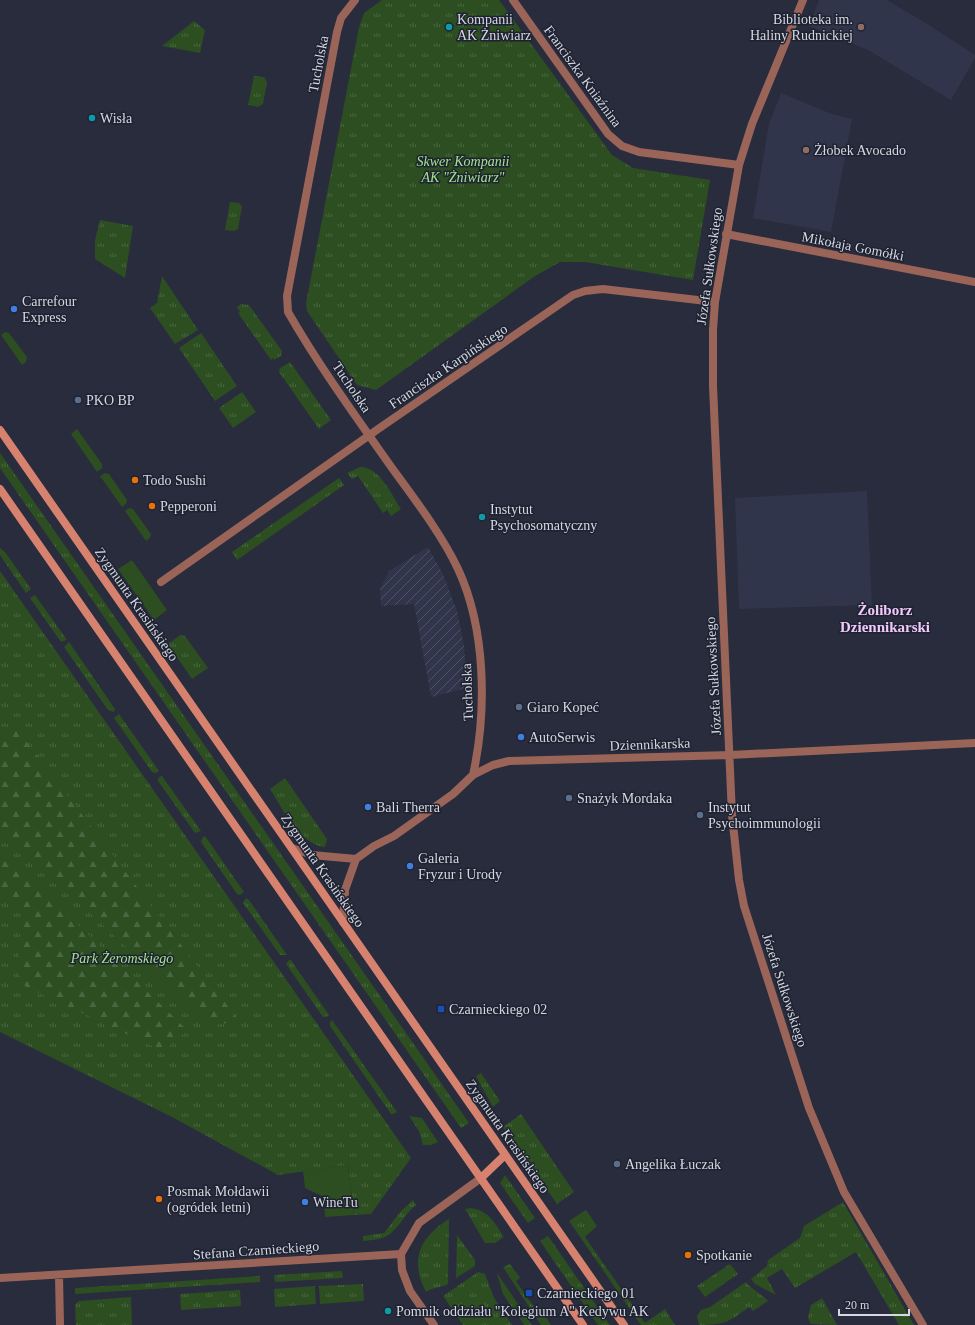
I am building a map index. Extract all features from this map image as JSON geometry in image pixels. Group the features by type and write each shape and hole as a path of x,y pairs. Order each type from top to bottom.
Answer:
{"main road":[{"name":"Zygmunta Krasińskiego","path":"0,430 624,1325"},
{"path":"0,489 583,1325"},
{"path":"481,1178 505,1155"}],"street":[{"name":"Tucholska","path":"355,0 341,18 337,32 287,296 288,312 369,436 425,515 458,569 468,595 477,636 482,690 482,719 479,749 473,775"},
{"name":"Franciszka Kniaźnina","path":"513,0 608,134 622,146 639,152 739,165"},
{"name":"Józefa Sułkowskiego","path":"803,0 749,132 739,165 715,302 713,330 713,386 732,815 739,880 744,906 809,1108 844,1192 923,1325"},
{"name":"Mikołaja Gomółki","path":"726,234 975,282"},
{"name":"Franciszka Karpińskiego","path":"161,582 573,295 585,291 603,290 715,302"},
{"name":"Dziennikarska","path":"356,859 412,823 453,794 473,775 493,765 509,761 730,755 975,743"},
{"path":"292,848 312,855 356,859 345,890 343,922"},
{"path":"434,1325 410,1291 402,1270 401,1254 418,1223 481,1178"},
{"name":"Stefana Czarnieckiego","path":"0,1278 401,1254"},
{"path":"59,1275 60,1325"}],"shaded area":[{"path":"819,0 887,0 975,55 975,58 951,100 868,50 809,26"},
{"name":"Żłobek Avocado","path":"781,93 832,114 852,119 831,232 753,218 769,124"},
{"path":"867,491 872,605 739,609 735,498"},
{"path":"428,547 443,574 457,611 464,645 467,688 431,697 414,604 381,606 380,589 389,571"}],"green space":[{"name":"Skwer Kompanii AK \"Żniwiarz\"","path":"382,0 499,0 612,155 633,168 710,180 693,280 585,262 560,262 535,276 376,390 357,385 307,311 306,303 359,27 364,13"},
{"path":"194,21 205,30 200,53 162,46"},
{"path":"254,76 264,77 267,82 263,104 258,107 248,105"},
{"path":"230,202 239,203 242,206 238,229 234,231 225,230"},
{"path":"100,220 133,226 125,278 95,259 95,240"},
{"path":"162,276 198,330 175,344 150,308 157,303"},
{"path":"241,304 249,305 282,351 281,356 271,360 238,313 240,312 237,307"},
{"path":"5,332 9,333 27,357 26,362 22,365 1,335"},
{"path":"201,333 237,386 215,401 179,348"},
{"path":"290,362 331,420 319,429 279,372 280,368"},
{"path":"242,392 256,412 233,428 219,408"},
{"path":"77,429 102,464 102,468 97,472 71,434"},
{"path":"0,453 469,1123 461,1128 0,468"},
{"path":"360,467 367,468 379,476 401,509 391,516 387,510 383,513 358,476 352,479 347,473"},
{"path":"105,473 109,474 127,500 126,504 122,507 100,476"},
{"path":"339,478 344,485 237,560 232,552"},
{"path":"129,508 133,509 151,534 150,538 146,541 125,511"},
{"path":"0,548 5,552 31,589 26,593 0,555"},
{"path":"132,560 167,610 154,620 118,569"},
{"name":"Park Żeromskiego","path":"0,571 411,1158 371,1214 354,1215 348,1165 278,1175 172,1117 0,1032"},
{"path":"35,595 67,640 61,642 30,598"},
{"path":"180,635 185,636 208,668 192,679 168,644"},
{"path":"69,642 115,709 114,712 108,710 64,647"},
{"path":"119,714 159,771 156,773 152,772 114,718"},
{"path":"16,728 239,1021 208,1026 0,826 0,730"},
{"path":"162,776 201,831 195,833 158,781 158,778"},
{"path":"285,778 327,839 325,847 316,845 300,833 286,815 270,789"},
{"path":"205,836 244,892 240,895 237,894 201,842 202,838"},
{"path":"0,849 187,1030 163,1051 18,983 21,911 0,893"},
{"path":"246,898 249,900 287,955 280,955 243,903"},
{"path":"290,959 329,1015 326,1017 323,1017 286,964"},
{"path":"332,1020 397,1112 391,1114 330,1026 330,1022"},
{"path":"481,1073 500,1101 493,1107 476,1076"},
{"path":"521,1114 574,1192 557,1204 503,1127"},
{"path":"409,1116 422,1118 438,1142 431,1145 423,1145 419,1131"},
{"path":"348,1165 354,1215 325,1217 324,1197 305,1188 303,1171"},
{"path":"505,1175 535,1218 528,1223 500,1183"},
{"path":"413,1200 416,1205 394,1231 380,1239 363,1241 363,1236 384,1233 401,1211"},
{"path":"843,1202 914,1325 899,1325 856,1252 795,1288 782,1269 767,1278 776,1295 755,1284 751,1279 767,1266 768,1260 800,1238 804,1226"},
{"path":"471,1208 482,1212 491,1218 504,1237 495,1243 485,1243 465,1209"},
{"path":"586,1210 597,1226 585,1237 645,1323 665,1309 675,1325 641,1325 569,1221"},
{"path":"449,1219 448,1284 426,1292 418,1270 420,1250 424,1242 431,1234"},
{"path":"457,1235 475,1260 475,1266 456,1278"},
{"path":"548,1236 610,1325 598,1325 540,1241"},
{"path":"510,1264 520,1278 516,1281 534,1307 538,1305 551,1325 541,1325 503,1267"},
{"path":"730,1264 738,1274 705,1297 697,1286"},
{"path":"342,1271 343,1278 275,1282 274,1275"},
{"path":"478,1272 485,1274 494,1298 512,1325 463,1325 443,1296"},
{"path":"497,1273 532,1325 524,1325 503,1294"},
{"path":"260,1276 260,1282 75,1294 75,1288"},
{"path":"746,1282 768,1301 753,1311 749,1307 726,1322 699,1325 697,1316 701,1310 710,1307"},
{"path":"363,1284 364,1301 320,1304 319,1286"},
{"path":"315,1286 316,1304 275,1307 274,1289"},
{"path":"240,1290 241,1306 181,1310 180,1294"},
{"path":"131,1297 132,1325 76,1325 75,1305 79,1301"},
{"path":"822,1298 837,1325 811,1324 808,1318 811,1305"}],"place":[{"name":"Kompanii AK Żniwiarz","path":"449,27"},
{"name":"Biblioteka im. Haliny Rudnickiej","path":"861,27"},
{"name":"Wisła","path":"92,118"},
{"name":"Żłobek Avocado","path":"806,150"},
{"name":"Carrefour Express","path":"14,309"},
{"name":"PKO BP","path":"78,400"},
{"name":"Todo Sushi","path":"135,480"},
{"name":"Pepperoni","path":"152,506"},
{"name":"Instytut Psychosomatyczny","path":"482,517"},
{"name":"Giaro Kopeć","path":"519,707"},
{"name":"AutoSerwis","path":"521,737"},
{"name":"Snażyk Mordaka","path":"569,798"},
{"name":"Bali Therra","path":"368,807"},
{"name":"Instytut Psychoimmunologii","path":"700,815"},
{"name":"Galeria Fryzur i Urody","path":"410,866"},
{"name":"Czarnieckiego 02","path":"441,1009"},
{"name":"Angelika Łuczak","path":"617,1164"},
{"name":"Posmak Mołdawii (ogródek letni)","path":"159,1199"},
{"name":"WineTu","path":"305,1202"},
{"name":"Spotkanie","path":"688,1255"},
{"name":"Czarnieckiego 01","path":"529,1293"},
{"name":"Pomnik oddziału \"Kolegium A\" Kedywu AK","path":"388,1311"}],"district":[{"name":"Żoliborz Dziennikarski","path":"885,618"}]}
